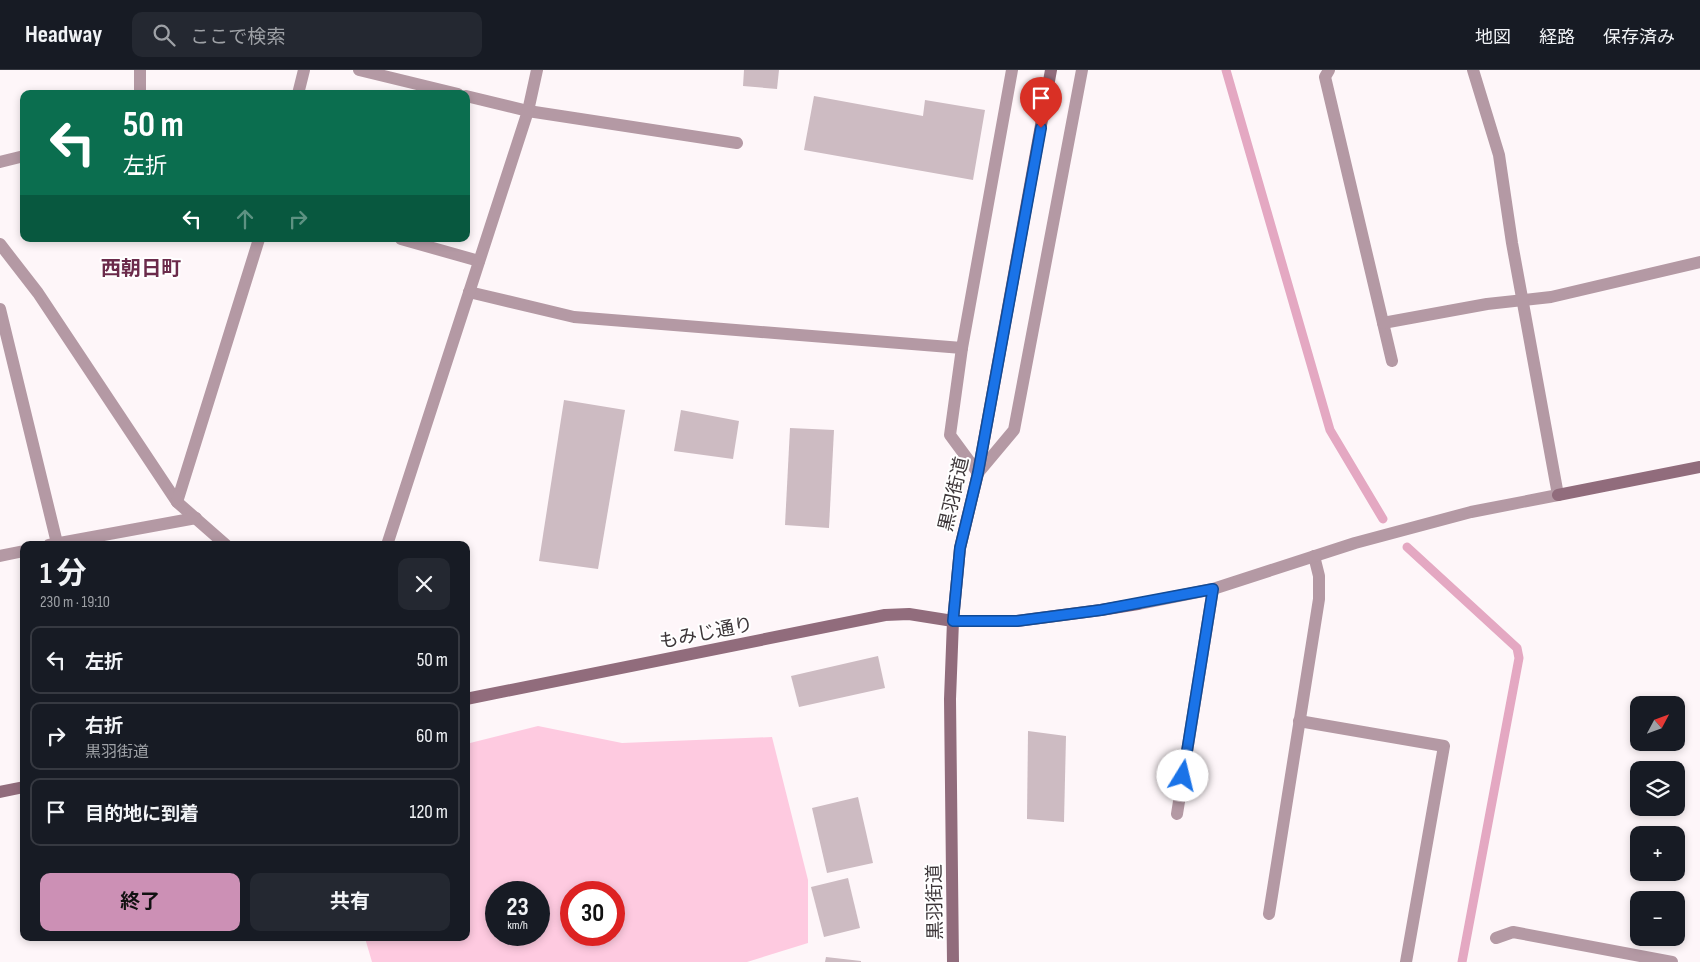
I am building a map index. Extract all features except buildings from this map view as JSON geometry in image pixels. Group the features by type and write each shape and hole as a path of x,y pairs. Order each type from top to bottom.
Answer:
{"street":[{"path":"140,70 140,90"},
{"path":"299,90 304,70"},
{"path":"359,70 442,90"},
{"path":"387,541 528,111 537,70"},
{"path":"1012,70 962,348 950,435 978,473 1014,430 1082,70"},
{"name":"黒羽街道","path":"953,962 950,699 953,621 960,548 978,473 1051,70"},
{"path":"1329,70 1325,77 1392,361"},
{"path":"1473,70 1500,155 1522,300 1558,495"},
{"path":"470,97 528,111 737,143"},
{"path":"0,162 20,157"},
{"path":"177,502 258,242"},
{"path":"412,242 479,261"},
{"path":"0,244 38,293 177,502 222,541"},
{"path":"1382,323 1522,300 1551,298 1700,262"},
{"path":"469,292 574,317 962,348"},
{"path":"0,309 52,541"},
{"path":"1177,814 1213,589 1355,543 1471,512 1700,467"},
{"path":"70,541 196,518"},
{"path":"0,556 20,551"},
{"path":"1269,914 1319,599 1319,576 1314,556"},
{"name":"もみじ通り","path":"470,698 885,615 909,614 953,621 1017,621 1138,604 1213,589"},
{"path":"1299,720 1444,746 1406,962"},
{"path":"0,792 20,788"},
{"path":"1496,938 1513,932 1672,962"}],"shaded area":[{"path":"538,726 622,743 772,737 808,880 808,943 747,962 372,962 366,941 470,941 470,743"}],"waterway":[{"path":"1226,70 1330,430 1383,519"},
{"path":"1407,547 1517,648 1519,658 1462,962"}],"district":[{"name":"西朝日町","path":"141,268"}],"route":[{"path":"1041,128 978,473 960,548 953,621 1017,621 1138,604 1213,589 1183,776"}]}
